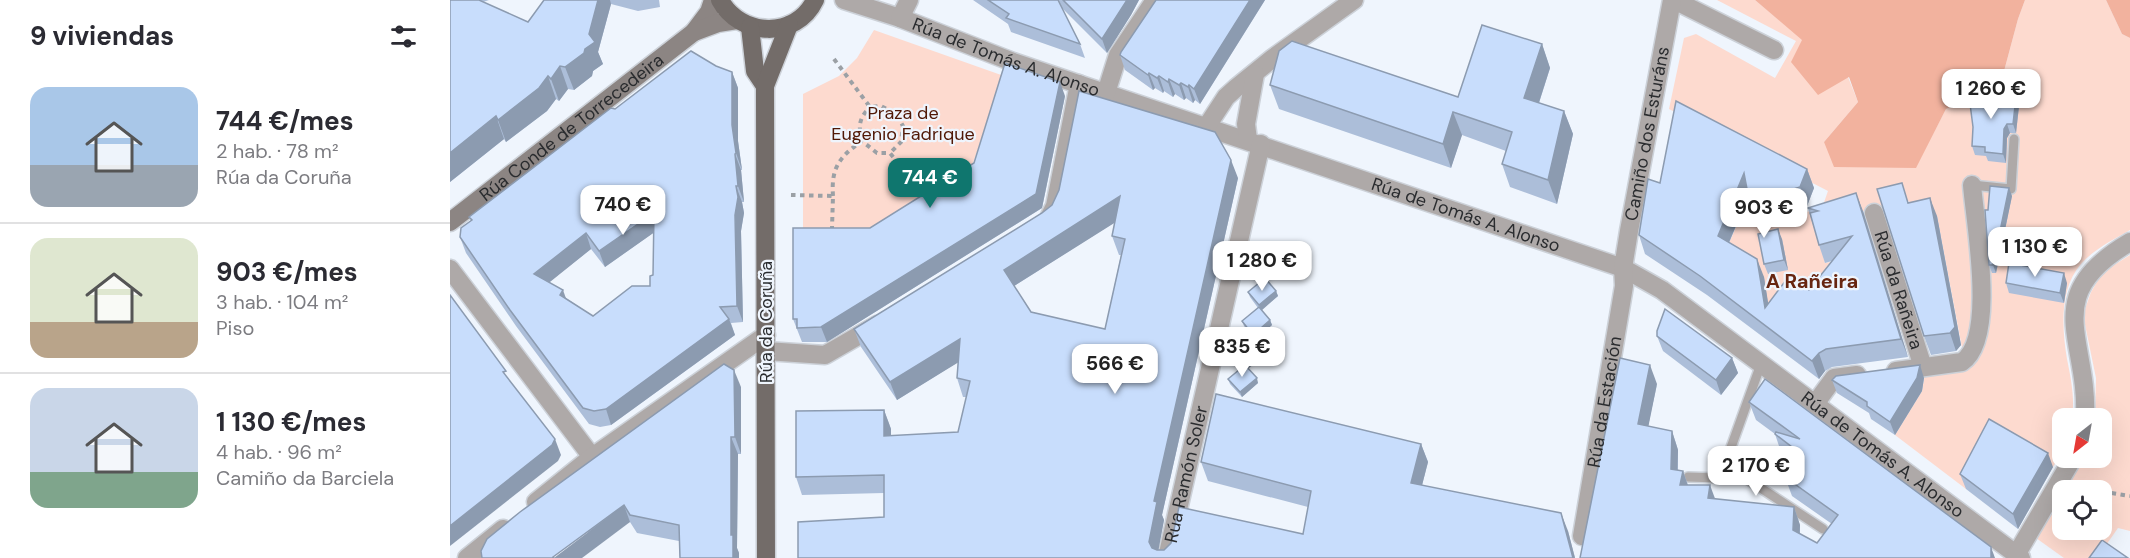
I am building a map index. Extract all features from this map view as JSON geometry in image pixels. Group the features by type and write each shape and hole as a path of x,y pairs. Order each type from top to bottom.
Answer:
{"main road":[{"name":"Rúa Conde de Torrecedeira","path":"450,222 694,32 709,12 713,0"},
{"path":"720,0 728,12 743,23 763,29 789,25 802,17 815,0"},
{"name":"Rúa Conde de Torrecedeira","path":"694,32 718,22 743,23"},
{"name":"Rúa da Coruña","path":"743,23 755,71 765,86"},
{"name":"Rúa da Coruña","path":"766,558 765,86 789,25"}],"street":[{"name":"Rúa de Tomás A. Alonso","path":"844,0 900,18 1013,62 1623,268 1662,290 2018,556"},
{"path":"900,18 909,0"},
{"path":"1106,93 1118,55 1155,0"},
{"path":"1207,126 1226,97 1273,58 1354,0"},
{"path":"1673,0 1774,50"},
{"name":"Camiño dos Esturáns","path":"1623,268 1673,0"},
{"name":"Rúa Ramón Soler","path":"1167,558 1254,142 1246,124 1255,74"},
{"path":"1034,228 1051,215 1055,206 1079,84"},
{"name":"Rúa da Rañeira","path":"1815,404 1833,378 1962,362 1969,357 1981,324 1982,293 1972,185"},
{"name":"Rúa da Rañeira","path":"1874,213 1923,367"},
{"path":"2085,408 2074,308 2078,295 2095,268 2108,255 2130,242"},
{"name":"Rúa da Estación","path":"1582,541 1624,286 1623,268"},
{"path":"450,269 592,457"},
{"path":"466,558 592,457 766,343 825,355 892,315"},
{"path":"2018,556 2067,468"}],"lane":[{"path":"1972,185 2011,189 2014,139"},
{"path":"1720,478 1761,364"},
{"path":"1688,477 1747,479 1823,529"}],"path":[{"path":"834,59 870,107"},
{"path":"881,106 896,114 903,126 901,142 890,153 877,153 862,141 859,129 861,117 870,107 881,106"},
{"path":"832,228 832,179 839,162 847,151 862,141"},
{"path":"890,153 922,193"},
{"path":"791,195 833,196"},
{"path":"2112,491 2130,496"}],"green space":[{"path":"1717,0 1755,0 1848,77 1858,102 1824,142 1915,168 1946,109 2000,86 2025,0 2106,0 2122,34 2130,38 2130,230 2086,259 2074,274 2069,285 2063,322 2073,408 2052,408 2052,466 1995,434 1966,489 1895,435 1922,391 1925,373 1963,353 1937,216 1918,237 1909,201 1867,210 1815,226 1825,263 1836,261 1844,293 1777,319 1724,254 1737,225 1779,219 1822,208 1828,191 1669,109 1684,38 1696,34 1775,78 1796,41"},
{"name":"Praza de Eugenio Fadrique","path":"874,30 1004,76 969,174 874,234 803,234 803,94 839,76 857,58"},
{"path":"2130,255 2130,531 2118,528 2112,537 2112,480 2071,480 2077,468 2112,468 2112,408 2095,408 2096,378 2083,315 2091,292 2103,272"},
{"path":"2052,512 2052,540 2110,540 2097,558 2064,558 2036,538"}],"shaded area":[{"path":"1755,0 2025,0 2000,86 1946,109 1916,168 1834,167 1824,142 1858,102 1849,77 1818,95 1791,62 1802,40"},
{"path":"2106,0 2130,0 2130,38 2122,34"}],"building":[{"path":"450,0 479,0 528,22 544,0 598,0 589,34 595,42 565,67 560,66 551,79 548,76 539,88 498,120 496,116 450,153"},
{"path":"988,0 1058,0 1080,44 1006,18 1009,14"},
{"path":"1063,0 1127,0 1102,39"},
{"path":"1156,0 1250,0 1194,89 1189,85 1188,87 1181,83 1179,85 1169,79 1168,82 1159,76 1157,78 1149,73 1148,75 1120,55"},
{"path":"1482,25 1542,44 1524,98 1564,111 1548,180 1502,164 1512,132 1453,112 1443,144 1270,85 1279,51 1292,41 1458,97"},
{"path":"691,51 716,66 732,72 732,125 738,186 736,186 738,197 735,215 737,306 720,307 729,319 606,409 594,411 583,408 510,310 460,237 461,228 472,220 469,217 611,108 615,109","holes":["654,213 653,275 650,276 650,286 632,286 593,316 560,295 563,290 534,274 586,233 599,251"]},
{"path":"1005,63 1060,82 1036,194 821,327 797,328 797,319 793,319 793,228 870,228 974,163"},
{"path":"1079,91 1215,132 1231,160 1154,501 1157,502 1149,542 1152,548 1164,550 1171,543 1179,507 1303,534 1311,491 1201,462 1216,394 1421,444 1411,483 1561,513 1573,558 798,558 798,522 884,517 884,475 796,477 796,411 884,410 884,436 958,432 970,381 957,378 960,339 890,382 854,329 1042,213 1052,205 1059,190","holes":["1120,196 1112,236 1125,239 1105,329 1031,312 1004,270"]},
{"path":"1987,94 2016,97 2013,124 2007,124 2004,129 2003,154 1985,152 1985,147 1972,146 1973,127 1969,96"},
{"path":"1676,101 1807,169 1800,187 1771,196 1747,189 1744,173 1718,236 1757,259 1765,308 1789,276 1809,290 1852,236 1819,245 1810,213 1818,211 1808,208 1856,193 1901,339 1826,349 1812,361 1700,276 1639,235 1648,179 1660,183"},
{"path":"1902,183 1908,203 1930,198 1955,327 1950,333 1924,336 1877,189"},
{"path":"1990,186 2009,188 1993,265 1989,265 1985,210 1988,210"},
{"path":"1778,229 1784,260 1764,264 1758,234"},
{"path":"2009,263 2064,273 2060,293 2006,283"},
{"path":"1265,278 1276,291 1259,305 1248,292"},
{"path":"450,295 506,371 503,372 555,439 552,445 450,526"},
{"path":"1259,307 1270,320 1253,335 1242,321"},
{"path":"1665,309 1732,358 1716,380 1657,336"},
{"path":"1252,336 1263,349 1246,363 1235,350"},
{"path":"1620,358 1650,365 1638,424 1672,431 1671,469 1683,471 1680,485 1710,485 1708,498 1794,507 1793,530 1817,543 1838,515 1785,477 1801,454 1775,434 1776,432 1800,439 1749,402 1765,379 1991,547 1991,558 1580,558"},
{"path":"724,364 734,370 735,437 731,437 733,558 680,558 679,525 630,515 624,505 554,558 482,558 481,551 487,539 520,512"},
{"path":"1245,365 1257,378 1240,392 1228,379"},
{"path":"1920,365 1917,378 1890,422 1867,406 1867,402 1832,380 1836,376"},
{"path":"1989,419 2048,453 2013,514 1960,474"},
{"path":"2102,540 2128,558 2089,558"}],"district":[{"name":"A Rañeira","path":"1812,281"}]}
